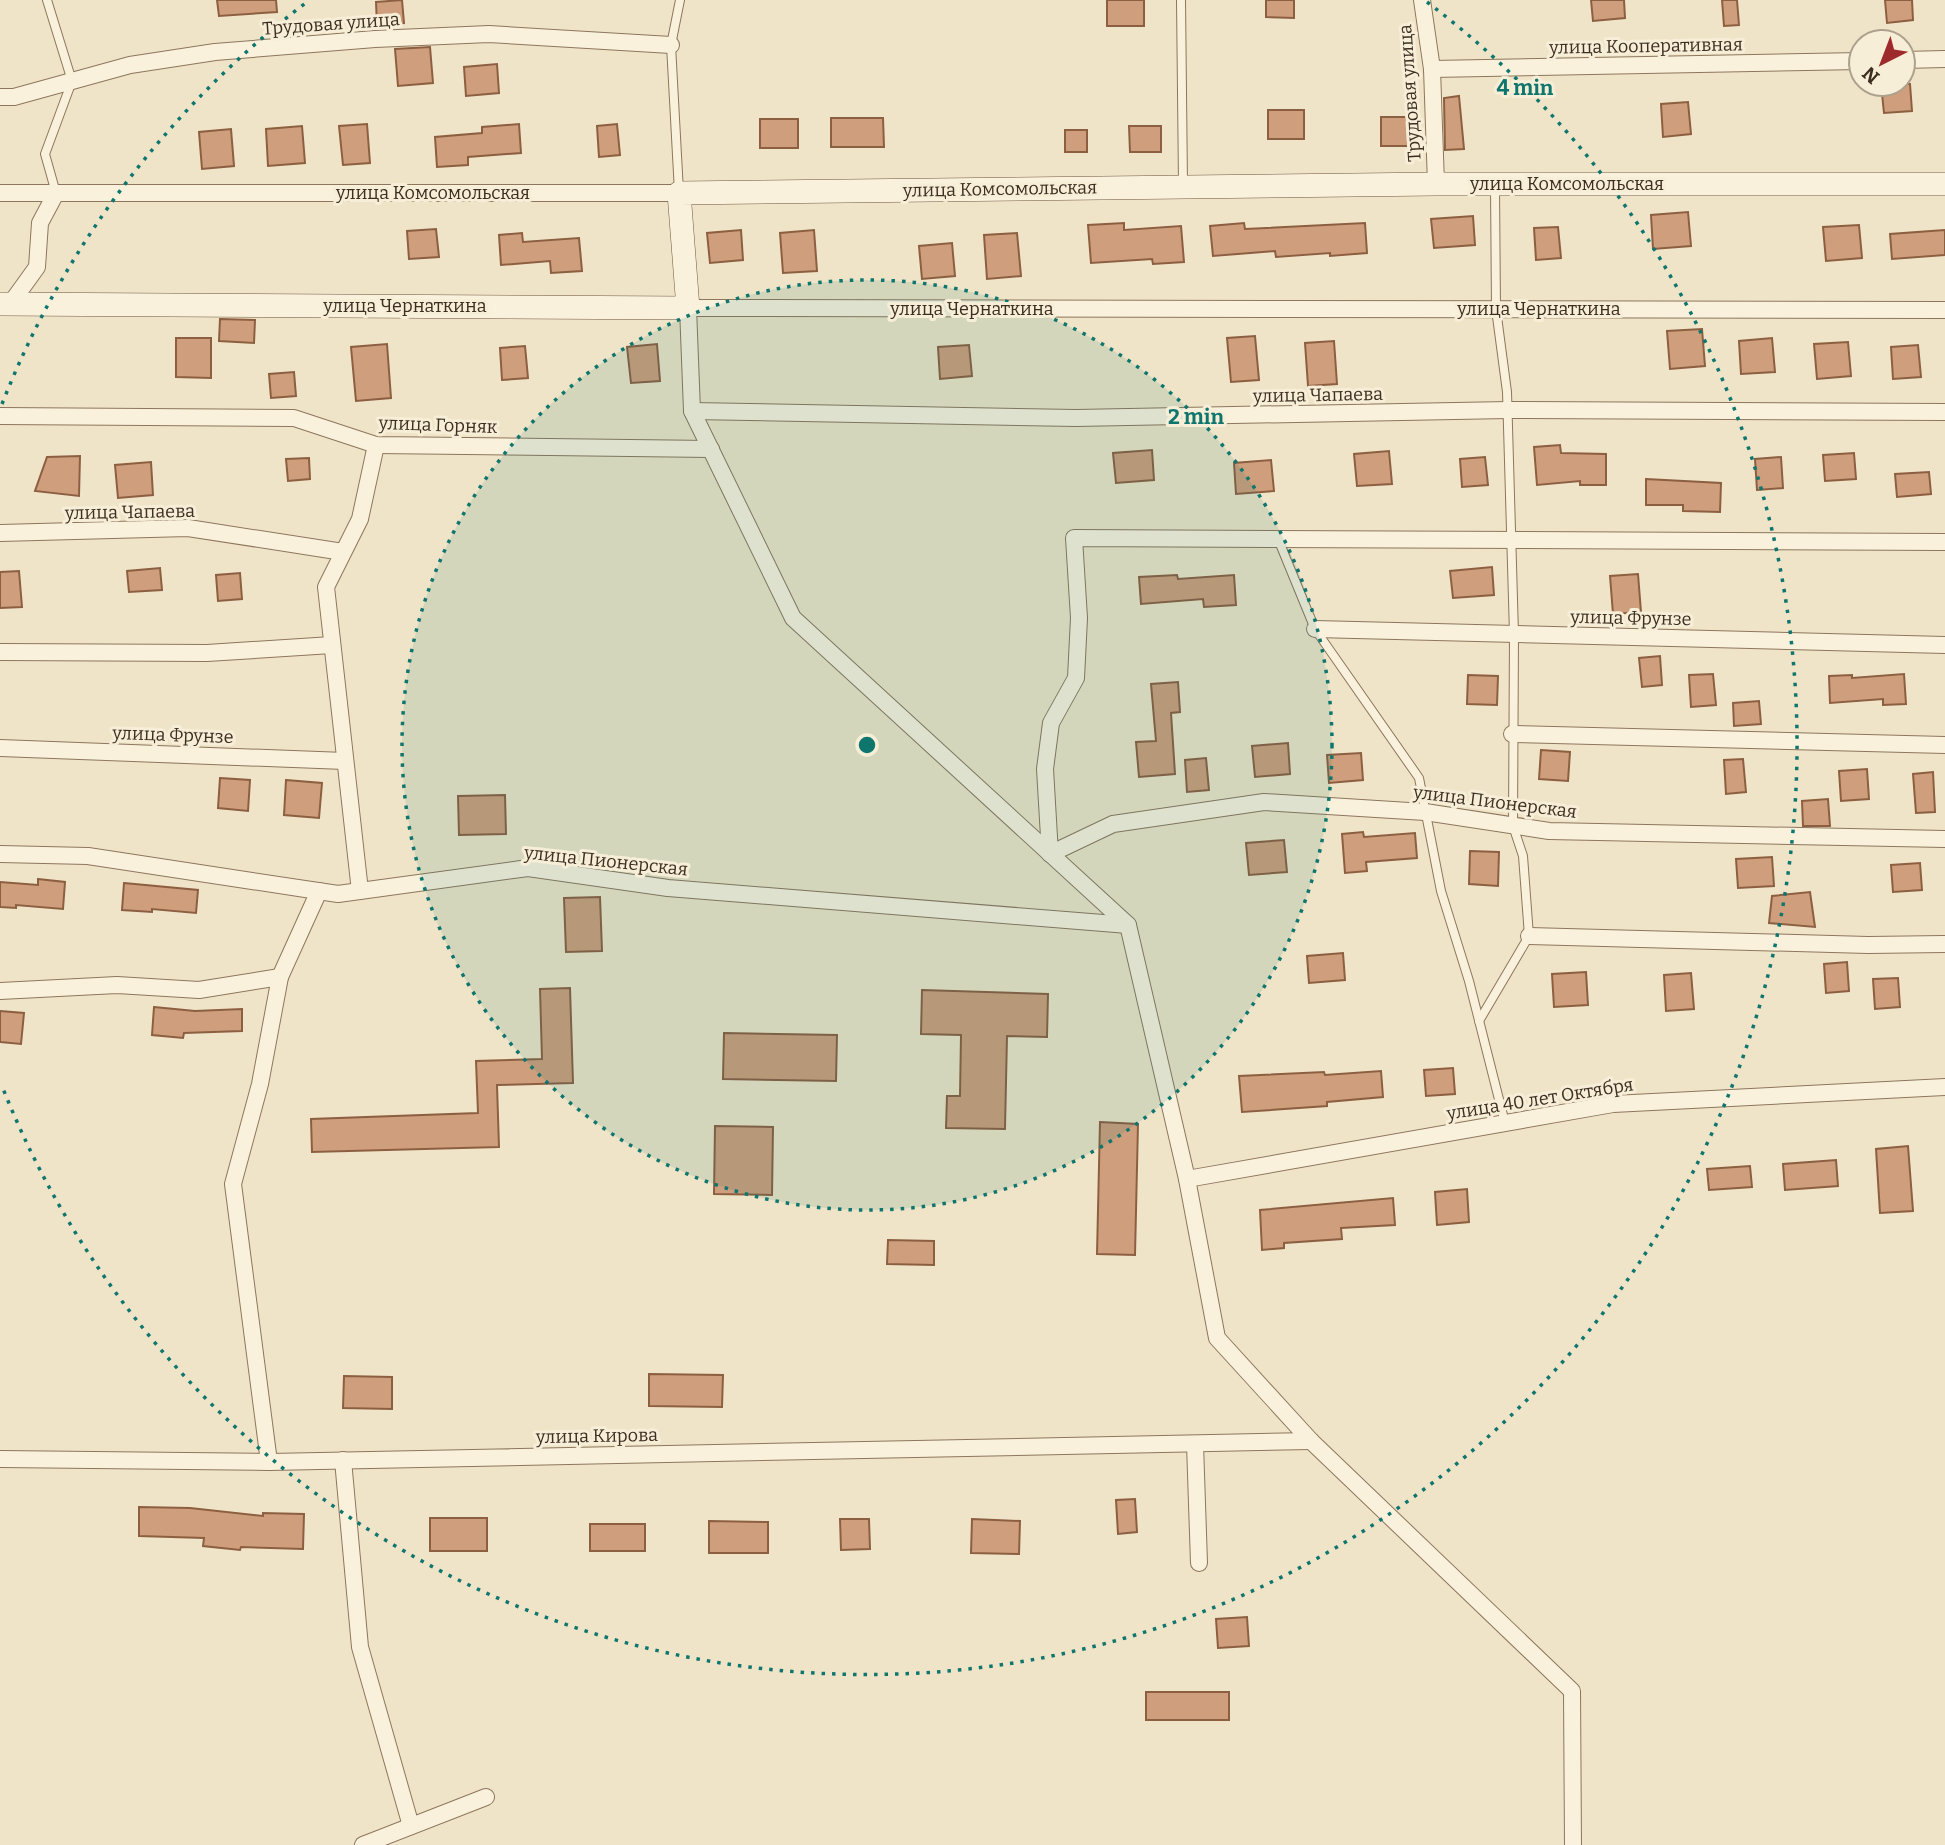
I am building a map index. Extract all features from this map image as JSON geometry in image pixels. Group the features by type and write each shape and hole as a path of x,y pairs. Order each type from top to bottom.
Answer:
{"street":[{"name":"Трудовая улица","path":"1422,0 1432,69 1436,184"},
{"name":"Трудовая улица","path":"0,97 13,97 130,65 215,52 374,39 489,34 671,45"},
{"path":"1917,60 1945,59"},
{"name":"улица Кооперативная","path":"1432,69 1847,61"},
{"name":"улица Комсомольская","path":"0,193 679,193 1436,184 1945,184"},
{"path":"5,304 37,267 40,223 56,193"},
{"path":"679,193 692,411 793,618 1128,925 1187,1179 1217,1338 1311,1441 1572,1691 1573,1845"},
{"name":"улица Чернаткина","path":"5,304 688,309 1945,310"},
{"name":"улица Чапаева","path":"692,411 1076,418 1508,410 1945,412"},
{"name":"улица Горняк","path":"0,416 294,418 376,445 711,449"},
{"path":"360,891 326,587 360,519 376,445"},
{"name":"улица Чапаева","path":"0,533 188,528 343,552"},
{"path":"1050,854 1045,769 1051,723 1076,678 1079,618 1074,538 1945,542"},
{"name":"улица Фрунзе","path":"1315,629 1945,645"},
{"path":"0,652 207,653 332,645"},
{"path":"1512,734 1945,745"},
{"name":"улица Фрунзе","path":"0,748 345,761"},
{"name":"улица Пионерская","path":"1050,854 1113,824 1264,802 1424,812 1549,831 1945,839"},
{"name":"улица Пионерская","path":"0,854 88,856 338,894 528,868 668,888 1128,925"},
{"path":"269,1462 233,1184 260,1084 280,977 319,891"},
{"path":"1529,936 1945,944"},
{"path":"0,991 117,985 199,990 280,977"},
{"name":"улица 40 лет Октября","path":"1187,1179 1613,1104 1945,1087"},
{"name":"улица Кирова","path":"0,1460 269,1462 1311,1441"},
{"path":"1195,1444 1199,1563"},
{"path":"343,1460 360,1647 411,1826"},
{"path":"363,1845 486,1797"}],"lane":[{"path":"47,0 72,81 45,154 56,193"},
{"path":"679,193 671,45 680,0"},
{"path":"1181,0 1183,187"},
{"path":"1479,1021 1529,936 1523,856 1513,826 1514,634 1508,410 1496,309 1495,184"},
{"path":"1278,539 1315,629 1419,778 1441,891 1505,1123"}],"building":[{"path":"217,0 276,0 277,12 219,16"},
{"path":"402,0 404,23 377,26 376,2"},
{"path":"1107,0 1144,0 1144,26 1107,26"},
{"path":"1266,0 1294,0 1294,18 1266,17"},
{"path":"1591,0 1624,0 1625,18 1593,21"},
{"path":"1722,0 1737,0 1739,25 1724,26"},
{"path":"1885,0 1912,0 1913,20 1887,23"},
{"path":"430,47 433,83 398,86 395,49"},
{"path":"497,64 499,93 466,96 464,67"},
{"path":"1459,96 1464,149 1445,150 1444,98"},
{"path":"1882,98 1911,98 1912,111 1884,113"},
{"path":"1688,102 1691,134 1663,137 1661,104"},
{"path":"1268,110 1304,110 1304,139 1268,139"},
{"path":"1381,117 1410,117 1410,146 1381,146"},
{"path":"831,118 883,118 884,147 831,147"},
{"path":"760,119 798,119 798,148 760,148"},
{"path":"367,124 370,163 343,165 339,126"},
{"path":"519,124 521,153 468,157 468,165 437,167 435,137 482,133 482,127"},
{"path":"617,124 620,155 599,157 597,126"},
{"path":"302,126 305,163 268,166 266,129"},
{"path":"1129,126 1161,126 1161,152 1130,152"},
{"path":"231,129 234,166 202,169 199,132"},
{"path":"1065,130 1087,130 1087,152 1065,152"},
{"path":"1688,212 1691,246 1653,249 1651,215"},
{"path":"1473,216 1475,245 1434,248 1431,219"},
{"path":"1124,223 1124,230 1181,226 1184,262 1153,264 1152,259 1091,263 1088,225"},
{"path":"1244,223 1245,229 1365,223 1367,253 1276,257 1275,251 1213,256 1210,226"},
{"path":"1859,225 1862,258 1826,261 1823,227"},
{"path":"1558,227 1561,258 1536,260 1534,228"},
{"path":"436,229 439,257 409,259 407,231"},
{"path":"741,230 743,260 710,263 707,233"},
{"path":"814,230 817,271 783,273 780,233"},
{"path":"1945,230 1945,255 1892,259 1890,234"},
{"path":"522,233 523,242 579,238 582,271 551,273 550,261 501,265 499,235"},
{"path":"1017,233 1021,276 987,279 984,235"},
{"path":"952,243 955,276 922,279 919,246"},
{"path":"220,319 255,320 254,343 219,341"},
{"path":"1702,329 1705,366 1670,369 1667,331"},
{"path":"1255,336 1259,380 1231,382 1227,338"},
{"path":"176,338 211,338 211,378 176,377"},
{"path":"1772,338 1775,372 1741,374 1739,341"},
{"path":"1334,341 1337,384 1308,386 1305,343"},
{"path":"1848,342 1851,376 1817,379 1814,344"},
{"path":"387,344 391,398 356,401 351,347"},
{"path":"657,344 660,381 631,383 627,347"},
{"path":"969,345 972,376 940,379 938,347"},
{"path":"1918,345 1921,377 1893,379 1891,347"},
{"path":"525,346 528,378 502,380 500,348"},
{"path":"294,372 296,396 271,398 269,374"},
{"path":"1560,445 1561,453 1606,454 1606,485 1580,485 1580,481 1537,485 1534,447"},
{"path":"1152,450 1154,480 1116,483 1113,453"},
{"path":"1389,451 1392,484 1357,486 1354,454"},
{"path":"1854,453 1856,479 1825,481 1823,455"},
{"path":"80,456 79,496 35,491 47,457"},
{"path":"1485,457 1488,485 1462,487 1460,459"},
{"path":"1781,457 1783,488 1757,490 1755,459"},
{"path":"309,458 310,479 288,481 286,459"},
{"path":"1271,460 1274,491 1236,494 1234,463"},
{"path":"151,462 153,495 118,498 115,465"},
{"path":"1929,472 1931,494 1897,497 1895,474"},
{"path":"1646,479 1721,483 1720,512 1683,511 1683,505 1646,505"},
{"path":"1492,567 1494,595 1453,598 1450,571"},
{"path":"160,568 162,590 129,592 127,571"},
{"path":"19,571 22,607 0,608 0,572"},
{"path":"240,573 242,599 218,601 216,575"},
{"path":"1638,574 1641,612 1613,614 1610,576"},
{"path":"1177,575 1178,579 1234,575 1236,605 1204,607 1203,599 1141,604 1139,577"},
{"path":"1660,656 1662,685 1642,687 1639,658"},
{"path":"1713,674 1716,705 1691,707 1689,675"},
{"path":"1904,674 1906,704 1883,705 1883,699 1830,703 1829,676 1852,675 1852,678"},
{"path":"1468,675 1498,676 1497,705 1467,704"},
{"path":"1178,682 1180,712 1171,713 1175,774 1139,777 1136,742 1156,741 1151,684"},
{"path":"1759,701 1761,724 1734,726 1733,703"},
{"path":"1288,743 1290,774 1255,777 1252,746"},
{"path":"1541,750 1570,752 1568,781 1539,779"},
{"path":"1361,753 1363,780 1329,783 1327,755"},
{"path":"1206,758 1209,790 1187,792 1185,760"},
{"path":"1743,759 1746,792 1726,794 1724,760"},
{"path":"1867,769 1869,799 1841,801 1839,771"},
{"path":"1933,772 1935,812 1916,813 1913,774"},
{"path":"220,778 250,780 248,811 218,808"},
{"path":"286,780 322,783 319,818 284,815"},
{"path":"505,795 506,834 459,835 458,796"},
{"path":"1828,799 1830,826 1803,826 1802,801"},
{"path":"1363,832 1364,837 1415,833 1417,858 1366,862 1367,871 1345,873 1342,834"},
{"path":"1284,840 1287,872 1249,875 1246,843"},
{"path":"1470,851 1499,852 1498,886 1469,884"},
{"path":"1772,857 1774,886 1738,888 1736,859"},
{"path":"1920,863 1922,890 1893,892 1891,865"},
{"path":"38,879 65,882 63,909 16,905 16,908 0,907 0,882 38,885"},
{"path":"124,883 198,890 196,913 152,909 152,912 122,910"},
{"path":"1810,892 1815,927 1769,923 1772,896"},
{"path":"600,897 602,951 566,952 564,898"},
{"path":"1343,953 1345,980 1309,983 1307,956"},
{"path":"1847,962 1849,991 1826,993 1824,964"},
{"path":"1586,972 1588,1005 1554,1007 1552,974"},
{"path":"1691,973 1694,1009 1666,1011 1664,975"},
{"path":"1898,978 1900,1007 1875,1009 1873,979"},
{"path":"570,988 573,1083 497,1085 499,1147 312,1152 311,1119 478,1113 476,1061 542,1059 540,989"},
{"path":"922,990 1048,994 1047,1037 1007,1036 1005,1129 946,1128 947,1096 960,1096 961,1035 921,1034"},
{"path":"154,1007 195,1011 242,1009 242,1031 184,1033 183,1038 152,1035"},
{"path":"0,1011 24,1013 21,1044 0,1042"},
{"path":"724,1033 837,1035 836,1081 723,1079"},
{"path":"1453,1068 1455,1094 1426,1096 1424,1070"},
{"path":"1381,1071 1383,1097 1327,1102 1327,1106 1242,1112 1239,1076"},
{"path":"1100,1122 1138,1124 1135,1255 1097,1254"},
{"path":"715,1126 773,1127 772,1195 714,1194"},
{"path":"1908,1146 1913,1211 1880,1213 1876,1149"},
{"path":"1836,1160 1838,1186 1785,1190 1783,1164"},
{"path":"1750,1166 1752,1187 1709,1190 1707,1169"},
{"path":"1467,1189 1469,1222 1437,1225 1435,1192"},
{"path":"1393,1198 1395,1225 1341,1228 1342,1239 1284,1243 1284,1248 1262,1250 1260,1210"},
{"path":"888,1240 934,1241 934,1265 887,1264"},
{"path":"649,1374 723,1375 722,1407 649,1406"},
{"path":"344,1376 392,1377 392,1409 343,1408"},
{"path":"1135,1499 1137,1532 1118,1534 1116,1500"},
{"path":"139,1507 190,1508 263,1516 263,1513 304,1514 303,1549 241,1547 240,1550 203,1546 204,1538 139,1536"},
{"path":"430,1518 487,1518 487,1551 430,1551"},
{"path":"840,1519 869,1519 870,1549 841,1550"},
{"path":"972,1519 1020,1521 1019,1554 971,1553"},
{"path":"709,1521 768,1522 768,1553 709,1553"},
{"path":"590,1524 645,1524 645,1551 590,1551"},
{"path":"1247,1617 1249,1646 1218,1648 1216,1619"},
{"path":"1146,1692 1229,1692 1229,1720 1146,1720"}]}
